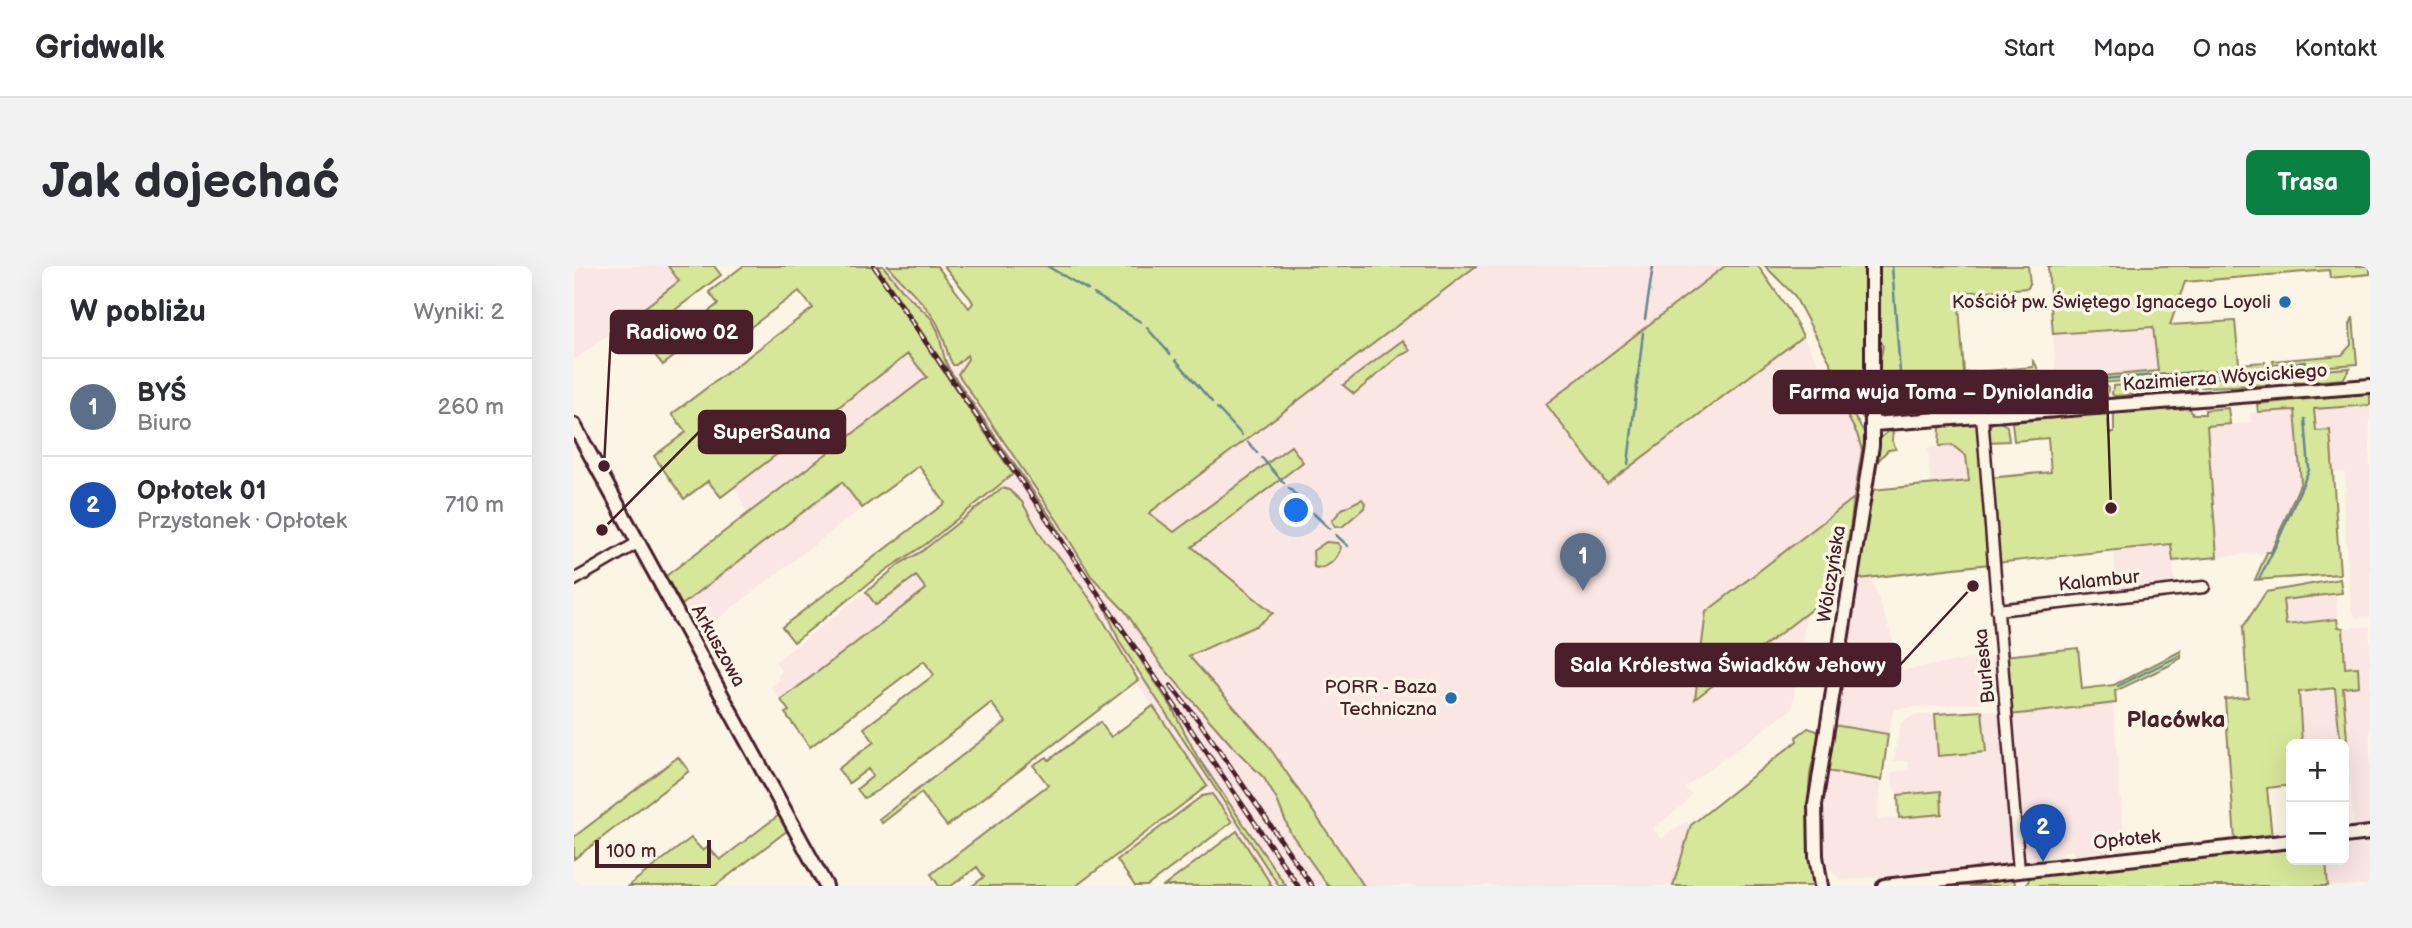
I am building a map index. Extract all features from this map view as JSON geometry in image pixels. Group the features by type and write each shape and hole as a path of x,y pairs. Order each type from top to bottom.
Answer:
{"street":[{"name":"Wólczyńska","path":"1821,886 1816,856 1815,805 1874,424 1872,266"},
{"name":"Kazimierza Wóycickiego","path":"1874,424 2370,386"},
{"name":"Burleska","path":"1982,416 2007,702 2018,871"},
{"name":"Arkuszowa","path":"574,425 826,886"},
{"path":"574,580 639,542"},
{"name":"Kalambur","path":"1997,610 2204,587"},
{"path":"2349,835 2370,833"},
{"name":"Opłotek","path":"1884,886 2286,842"}],"shaded area":[{"path":"574,266 668,266 680,281 574,360"},
{"path":"842,266 937,266 1189,655 1258,625 1273,613 1191,547 1303,462 1291,446 1173,533 1149,513 1476,266 1725,266 1590,369 1607,484 1803,336 1857,434 1862,450 1854,498 1706,613 1695,698 1807,613 1792,709 1684,788 1692,794 1682,806 1653,828 1661,839 1686,822 1691,825 1673,886 1272,886 1232,822 1136,682 1138,680 1093,603 1060,558 1046,544 1022,502 1015,494 1005,489 927,377 748,514 734,487 908,354"},
{"path":"2154,327 2158,371 2056,380 2053,334"},
{"path":"2370,405 2370,617 2356,618 2351,609 2343,497 2346,489 2345,472 2334,472 2330,431 2316,432 2314,408"},
{"path":"2295,410 2301,481 2271,552 2217,557 2207,426 2251,423 2250,413 2254,412"},
{"path":"1952,445 1966,456 1969,481 1931,486 1928,447"},
{"path":"843,482 862,508 698,634 682,605"},
{"path":"2172,544 2175,588 2117,593 2114,550"},
{"path":"917,575 926,589 781,700 770,687 780,680 777,676 782,672 775,662 866,592 877,605"},
{"path":"1871,577 1903,670 1997,655 2000,701 1894,709 1888,734 1833,726 1857,579"},
{"path":"2336,594 2337,619 2285,625 2283,600"},
{"path":"2370,626 2370,827 2354,828 2343,687 2359,685 2358,667 2345,668 2343,628"},
{"path":"2335,688 2340,739 2302,739 2299,692"},
{"path":"2113,703 2125,849 2075,855 2072,850 2063,851 2062,856 2026,860 2013,715"},
{"path":"1990,710 2001,713 2013,864 1925,871 1901,877 1840,880 1827,866 1822,855 1820,825 1828,772 1882,780 1877,820 1942,814 1940,791 1898,795 1893,786 1892,772 1909,770 1908,761 1893,761 1901,723 1912,716"},
{"path":"2370,843 2370,886 2328,886 2326,865 2349,865 2349,845"}],"green space":[{"path":"668,266 714,266 721,275 655,325 643,309 679,281"},
{"path":"743,266 872,266 1013,474 926,544 886,570 794,642 782,627 945,503 919,466 862,508 842,482 682,605 666,576 927,377 908,354 721,497 708,481 684,499 654,456 686,432 672,414 813,308 799,291 736,338 721,320 663,365 654,354 718,304 709,292"},
{"path":"877,266 883,266 905,293 931,318 938,331 949,369 1056,525 1064,541"},
{"path":"888,266 937,266 969,308 973,303 971,299 944,266 1476,266 1149,513 1174,532 1291,446 1303,462 1192,547 1273,613 1258,625 1189,656 1267,744 1364,886 1328,886 1290,832 1277,800 1264,778 1162,666 1125,611 1091,576 1059,523 958,374 968,359 967,355 953,365 935,320"},
{"path":"1725,266 1758,266 1803,336 1607,484 1546,404"},
{"path":"1765,266 1866,266 1867,414 1864,419 1854,407 1794,295"},
{"path":"1876,266 2028,266 2028,288 1958,293 1964,373 2033,367 2033,361 2040,381 2037,403 2031,406 1891,415 1882,411 1877,387 1883,346 1876,338"},
{"path":"2048,266 2370,266 2370,274 2330,278 2329,270 2185,282 2170,325 2235,321 2239,364 2265,362 2266,371 2056,386 2056,380 2158,371 2153,327 2053,334"},
{"path":"2353,317 2357,364 2274,370 2273,361 2342,355 2351,345 2350,325"},
{"path":"1403,340 1410,351 1399,356 1354,394 1343,385"},
{"path":"2350,368 2343,379 2295,383 2292,374 2295,372"},
{"path":"2268,374 2269,385 2201,387 2200,379"},
{"path":"2194,380 2197,383 2195,390 2112,394 2113,386"},
{"path":"2106,386 2107,397 2060,400 2055,390"},
{"path":"2370,393 2370,405 2314,409 2316,431 2330,430 2340,574 2255,580 2267,552 2271,552 2301,482 2295,410 2258,412 2257,404"},
{"path":"1844,401 1868,438 1854,498 1862,450 1841,404"},
{"path":"2189,408 2193,414 2205,414 2205,410 2228,408 2230,424 2207,426 2217,557 2173,561 2171,544 1996,563 1989,478 2051,472 2048,438 2014,441 2012,422 2108,413 2109,433 2114,433 2114,413"},
{"path":"1993,422 2007,426 2009,441 1987,442 1988,428"},
{"path":"1976,423 1989,564 1858,579 1872,490 1969,481 1966,456 1952,445 1939,446 1940,428 1945,425"},
{"path":"1889,431 1893,433 1892,440 1896,449 1888,450 1876,463 1879,439"},
{"path":"1002,488 1009,490 1022,502 1046,544 1060,558 1093,603 1138,680 947,826 921,793 882,823 879,819 1006,722 991,703 880,789 864,798 857,789 873,776 868,769 849,783 838,769 874,742 864,728 934,675 924,661 810,747 785,713 789,711 781,700 926,589 916,576 876,605 866,592"},
{"path":"1854,498 1843,585 1695,699 1706,612"},
{"path":"1362,499 1364,508 1342,527 1335,526 1332,521 1342,509"},
{"path":"1326,542 1337,543 1341,547 1327,566 1314,567 1313,551"},
{"path":"2340,579 2342,593 2283,600 2286,625 2337,619 2338,627 2343,628 2345,668 2358,667 2359,686 2343,688 2347,739 2340,739 2335,688 2299,692 2302,739 2286,739 2286,786 2267,788 2272,838 2235,841 2225,699 2248,697 2243,627 2266,592"},
{"path":"1104,605 1171,706 1197,756 1286,886 1279,886 1120,643"},
{"path":"2078,648 2082,689 2114,685 2181,651 2181,658 2115,691 2116,703 2010,715 2004,656"},
{"path":"1153,706 1207,786 1076,886 972,886 984,877 977,867 951,886 939,886 931,874 1048,785 1033,765 1047,757 1049,760 1100,722 1111,737"},
{"path":"1982,711 1986,752 1938,756 1935,714"},
{"path":"1833,725 1888,734 1882,780 1826,771"},
{"path":"1808,728 1817,731 1821,738 1812,765 1809,788 1813,886 1673,886 1691,825 1797,741 1796,737"},
{"path":"678,757 689,771 574,859 574,837"},
{"path":"1941,791 1942,814 1899,818 1898,795"},
{"path":"1212,794 1232,822 1147,886 1135,886 1117,860 1202,796"},
{"path":"779,815 788,830 715,886 628,886 691,838 703,851 708,847 720,860"},
{"path":"1237,831 1272,886 1164,886"},
{"path":"2286,848 2286,865 2326,865 2328,886 2026,886 2030,877"},
{"path":"2014,876 2015,886 1939,886"}],"waterway":[{"path":"1047,266 1088,290"},
{"path":"1645,319 1653,266"},
{"path":"1892,266 1901,386 1904,392 1910,395 2029,386"},
{"path":"1094,294 1141,322"},
{"path":"1147,328 1170,354"},
{"path":"1628,464 1643,333"},
{"path":"1176,360 1212,402"},
{"path":"2276,365 2305,362"},
{"path":"2062,382 2263,367"},
{"path":"1217,408 1242,435"},
{"path":"2259,579 2309,470 2305,419"},
{"path":"1248,442 1257,453"},
{"path":"1262,458 1284,483"},
{"path":"1289,488 1307,507"},
{"path":"1313,513 1330,529"},
{"path":"1336,535 1348,546"},
{"path":"2118,686 2179,656"}],"railway":[{"path":"874,266 1298,886"},
{"path":"1171,686 1199,721 1312,886"}],"place":[{"name":"Kościół pw. Świętego Ignacego Loyoli","path":"2285,302"},
{"name":"Radiowo 02","path":"604,466"},
{"name":"Farma wuja Toma – Dyniolandia","path":"2111,508"},
{"name":"SuperSauna","path":"602,530"},
{"name":"Sala Królestwa Świadków Jehowy","path":"1973,586"},
{"name":"BYŚ","path":"1583,591"},
{"name":"PORR - Baza Techniczna","path":"1451,698"},
{"name":"Opłotek 01","path":"2043,862"}],"district":[{"name":"Placówka","path":"2176,720"}]}
